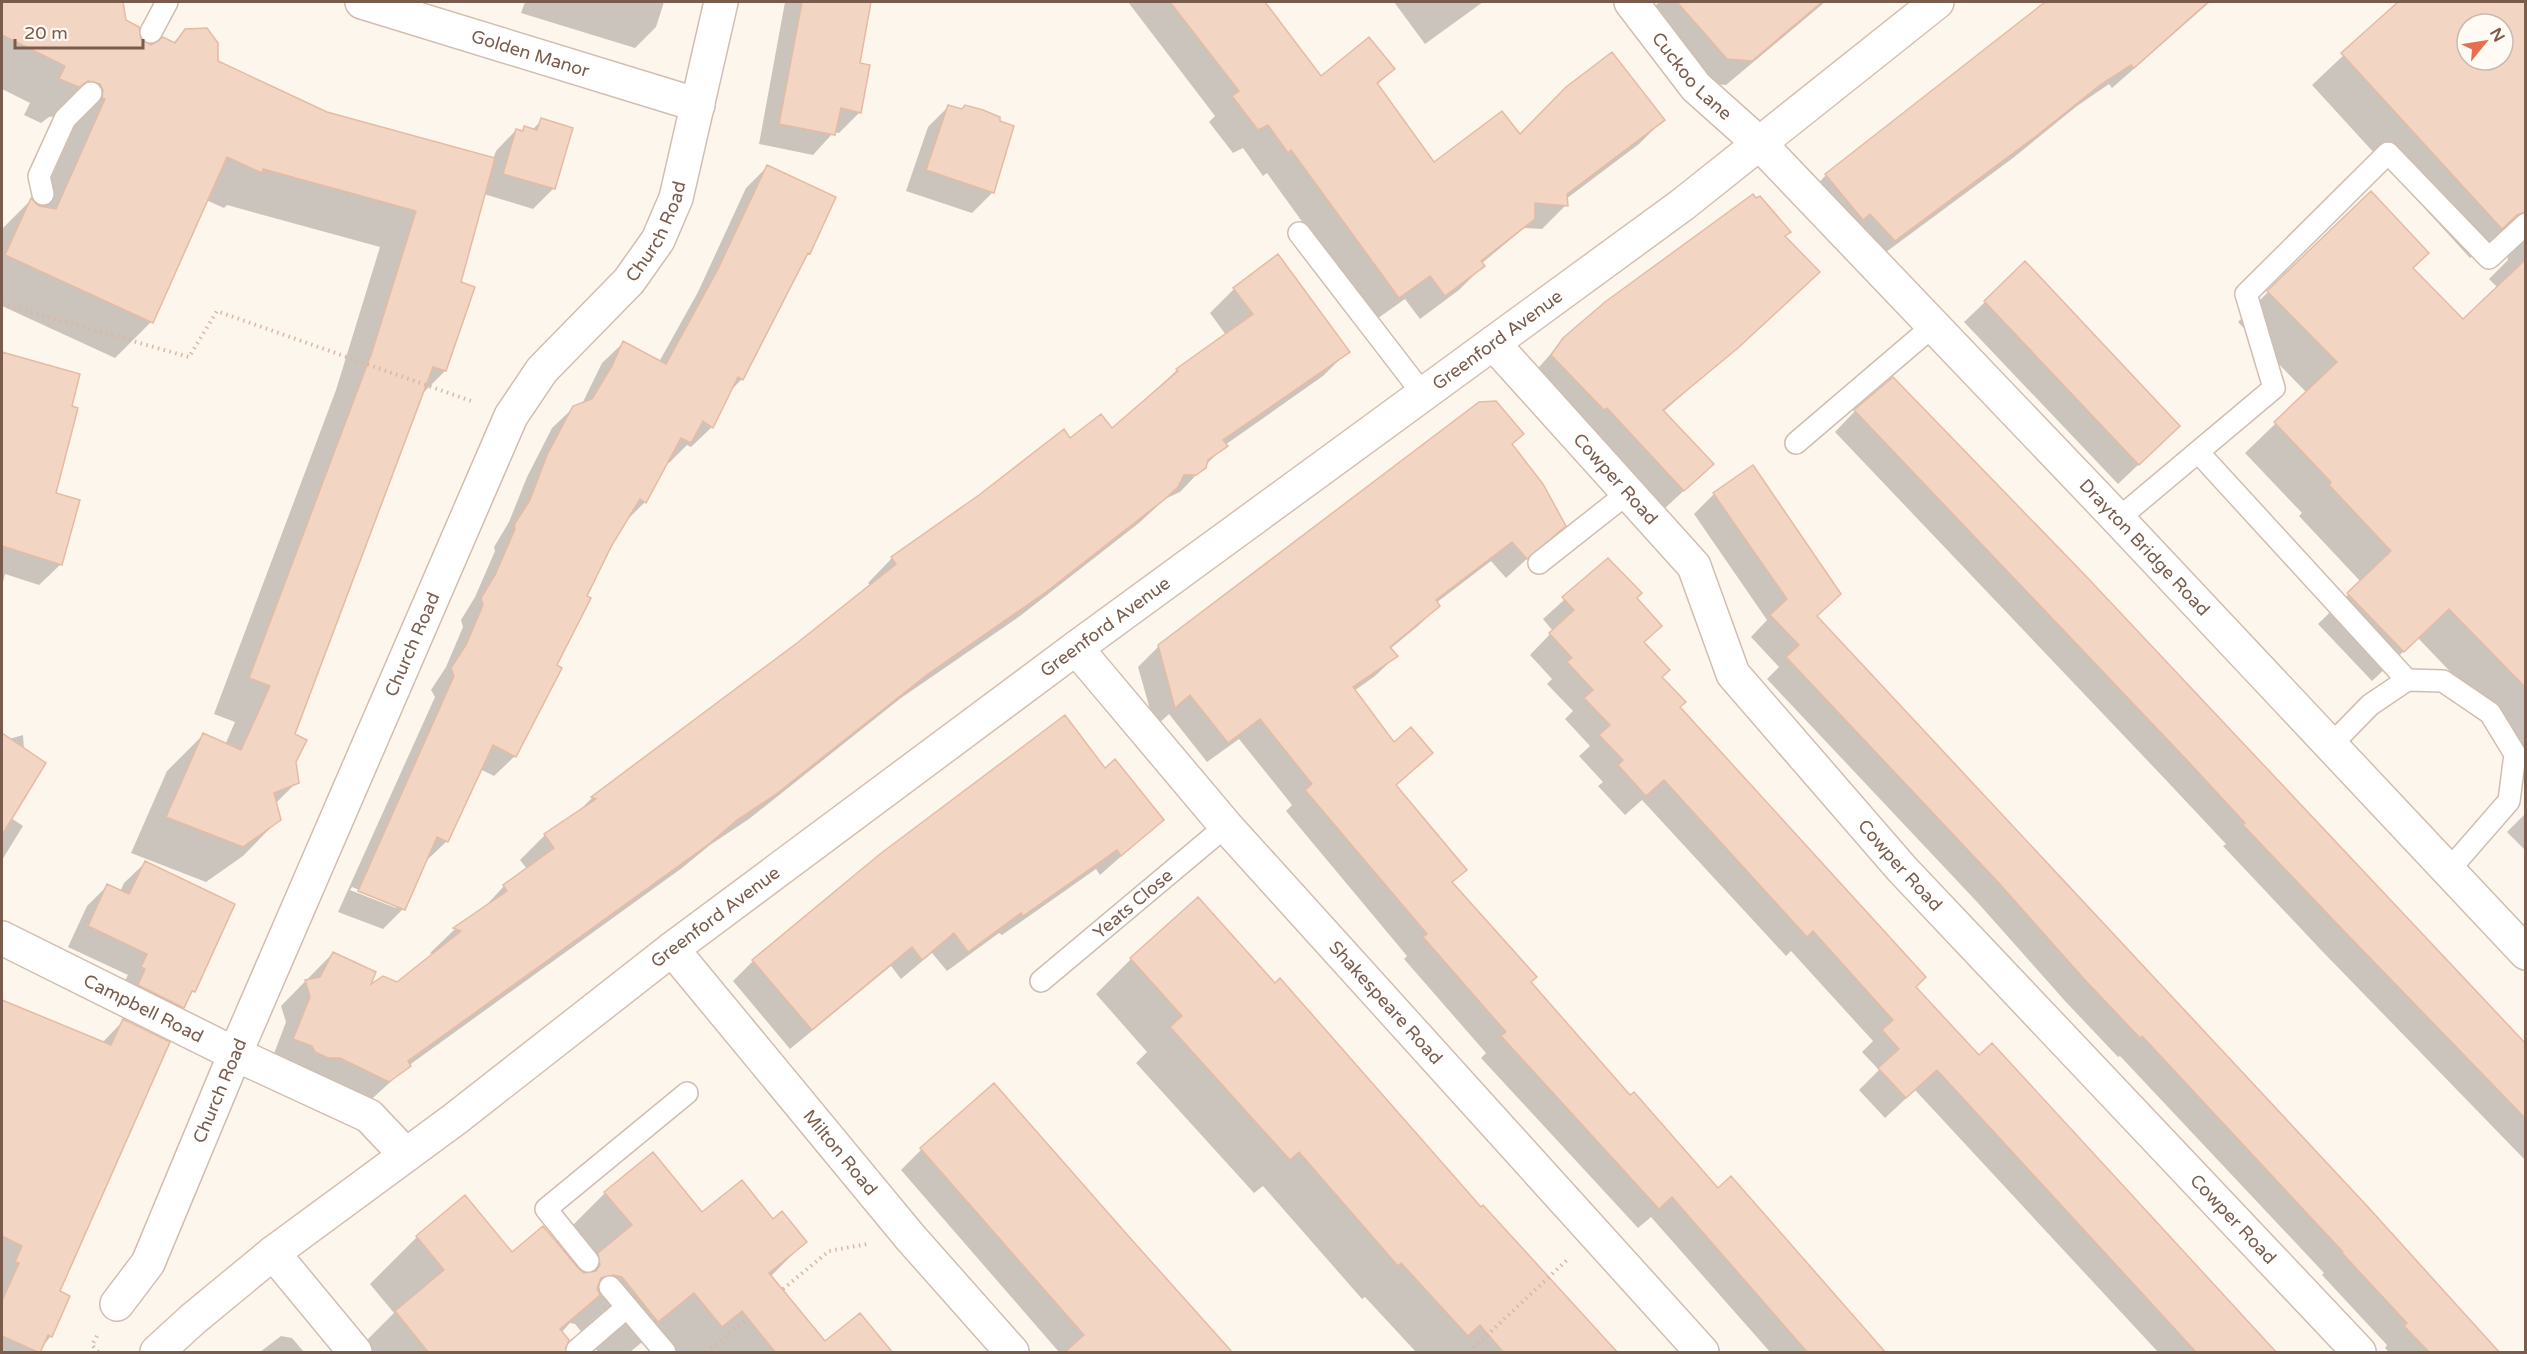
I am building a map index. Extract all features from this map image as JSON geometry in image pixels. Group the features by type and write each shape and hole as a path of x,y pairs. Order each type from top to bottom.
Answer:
{"street":[{"name":"Golden Manor","path":"362,2 698,105"},
{"name":"Church Road","path":"117,1304 148,1263 235,1054 511,416 542,370 629,281 658,240 676,198 721,2"},
{"name":"Cuckoo Lane","path":"1631,2 1696,87 1761,144"},
{"name":"Greenford Avenue","path":"273,1253 455,1119 672,949 1076,648 1494,343 1761,144 1937,2"},
{"name":"Drayton Bridge Road","path":"1761,144 2526,953"},
{"name":"Cowper Road","path":"1494,343 1694,566 1733,674 1902,869 2359,1353"},
{"name":"Shakespeare Road","path":"1076,648 1226,826 1702,1353"},
{"name":"Campbell Road","path":"2,938 235,1054 369,1116 405,1154"},
{"name":"Milton Road","path":"672,949 910,1237 1012,1353"},
{"path":"157,1353 193,1319 273,1253 355,1353"}],"lane":[{"path":"151,32 167,2"},
{"path":"43,194 39,176 65,119 91,93"},
{"path":"2118,519 2274,388 2246,294 2388,153 2489,258 2526,224"},
{"path":"1299,233 1423,394"},
{"path":"1796,443 1933,326"},
{"path":"2198,452 2407,680"},
{"path":"1539,563 1629,492"},
{"path":"2330,746 2370,705 2407,680 2444,681 2490,712 2515,754 2509,801 2448,871"},
{"name":"Yeats Close","path":"1041,981 1226,826"},
{"path":"588,1261 546,1209 687,1093"},
{"path":"610,1287 665,1353"},
{"path":"577,1350 627,1307"}],"path":[{"path":"2,304 189,357 217,311 511,416"},
{"path":"1469,1353 1594,1235"},
{"path":"783,1289 829,1251 910,1237"},
{"path":"706,1353 748,1318"}],"building":[{"path":"2,2 123,2 126,20 139,27 141,39 151,45 163,37 175,43 185,29 207,28 218,43 218,61 327,112 495,158 461,282 475,287 446,371 433,367 295,734 307,740 296,762 299,783 274,793 281,820 243,847 166,817 203,733 241,750 270,686 249,678 372,352 416,211 263,169 262,173 227,157 153,323 5,255 31,198 39,206 56,209 105,99 102,98 103,90 100,84 88,81 79,87 59,79 65,66 2,35"},
{"path":"802,2 871,2 860,63 870,65 861,113 841,108 835,135 779,124"},
{"path":"1170,2 1265,2 1321,76 1369,37 1395,69 1377,83 1434,162 1502,111 1520,134 1566,87 1612,52 1665,120 1567,194 1568,206 1535,203 1535,219 1481,261 1485,266 1445,296 1430,276 1399,298 1291,150 1288,153 1268,125 1258,130 1232,96 1239,91"},
{"path":"1677,2 1822,2 1752,61 1727,59"},
{"path":"2045,2 2208,2 2134,68 2131,65 2100,85 2035,137 1895,241 1870,214 1863,220 1825,174"},
{"path":"2398,2 2526,2 2526,212 2517,215 2502,229 2341,53"},
{"path":"948,105 962,109 965,105 983,110 1000,117 1000,121 1014,126 994,193 926,170"},
{"path":"541,118 573,128 555,189 503,174 516,129 523,131 524,126 537,130"},
{"path":"767,165 836,197 810,254 808,253 743,380 738,377 713,428 703,421 691,443 681,438 646,503 640,499 612,545 587,596 591,598 557,665 562,668 516,757 493,745 448,842 437,837 405,910 358,891 454,676 451,668 466,645 483,605 481,598 495,575 515,529 514,525 530,500 547,455 573,406 592,399 612,366 623,341 666,364 718,269"},
{"path":"2371,191 2429,253 2413,268 2463,319 2526,259 2526,688 2449,609 2404,652 2347,593 2391,551 2329,485 2331,482 2274,422 2337,362 2267,291"},
{"path":"1753,194 1756,198 1760,196 1791,232 1785,236 1820,272 1738,348 1663,410 1714,464 1684,491 1607,408 1604,410 1551,355 1563,338 1605,302"},
{"path":"1278,254 1350,352 1223,440 1228,446 1208,460 1206,468 1196,475 1184,475 1178,487 1165,499 1046,592 928,674 775,795 737,820 709,844 408,1061 411,1066 389,1082 340,1058 328,1058 315,1052 312,1046 293,1039 310,997 305,980 320,977 333,952 376,972 371,984 383,976 397,982 461,931 453,928 507,891 503,885 554,848 544,834 596,799 591,797 797,643 896,564 891,557 979,495 1064,429 1070,438 1101,414 1112,428 1178,371 1176,369 1253,314 1233,288"},
{"path":"2025,261 2180,426 2139,465 1984,301"},
{"path":"2,352 80,374 72,406 78,408 56,493 80,500 62,565 2,546"},
{"path":"1893,377 2083,573 2526,1044 2526,1119 2243,825 2245,823 2184,757 1854,410"},
{"path":"1496,401 1524,434 1512,444 1543,484 1566,526 1527,559 1512,542 1436,600 1440,606 1390,647 1398,656 1353,687 1394,742 1411,727 1433,753 1396,785 1467,870 1452,882 1537,977 1531,982 1630,1095 1634,1092 1718,1188 1731,1176 1886,1353 1808,1353 1672,1197 1659,1209 1501,1036 1506,1032 1423,937 1427,934 1305,790 1312,784 1260,719 1228,743 1190,695 1175,708 1158,645 1479,402"},
{"path":"1753,465 1841,594 1817,616 2368,1207 2500,1353 2430,1353 2404,1326 2407,1323 2343,1252 2142,1036 2140,1038 2085,980 1998,882 1786,657 1799,645 1770,615 1787,599 1713,493"},
{"path":"1608,558 1642,593 1637,598 1662,626 1644,642 1670,670 1662,677 1686,702 1680,707 1926,977 1916,987 1979,1055 1992,1043 2277,1353 2197,1353 1937,1070 1906,1098 1878,1068 1899,1049 1882,1030 1893,1020 1813,931 1807,937 1664,780 1646,796 1618,765 1623,760 1599,735 1610,725 1584,698 1593,690 1567,662 1572,658 1549,633 1574,610 1562,597"},
{"path":"1065,715 1105,768 1115,759 1164,820 1121,856 1117,850 1023,916 1021,913 968,952 954,933 922,960 912,947 812,1030 752,960 880,854"},
{"path":"2,733 46,763 2,835"},
{"path":"145,861 235,904 195,992 192,991 184,1008 138,985 145,969 141,967 147,954 88,926 107,884 129,894"},
{"path":"1198,897 1275,983 1280,978 1481,1207 1483,1205 1618,1353 1504,1353 1480,1325 1468,1336 1401,1263 1398,1266 1299,1152 1290,1160 1170,1027 1182,1016 1130,958"},
{"path":"2,1000 111,1045 123,1019 170,1042 60,1291 70,1296 52,1337 48,1335 40,1353 2,1336 2,1301 19,1263 15,1262 22,1246 2,1236"},
{"path":"994,1083 1233,1353 1064,1353 1084,1335 920,1148"},
{"path":"653,1152 702,1212 742,1180 773,1219 782,1211 807,1242 769,1273 825,1341 860,1313 893,1353 776,1353 742,1311 722,1327 694,1293 658,1322 622,1277 614,1275 601,1278 597,1289 600,1295 560,1329 569,1340 565,1353 429,1353 395,1311 444,1270 416,1236 465,1195 512,1252 543,1226 579,1269 584,1273 596,1271 600,1265 598,1253 632,1225 604,1192"}]}
